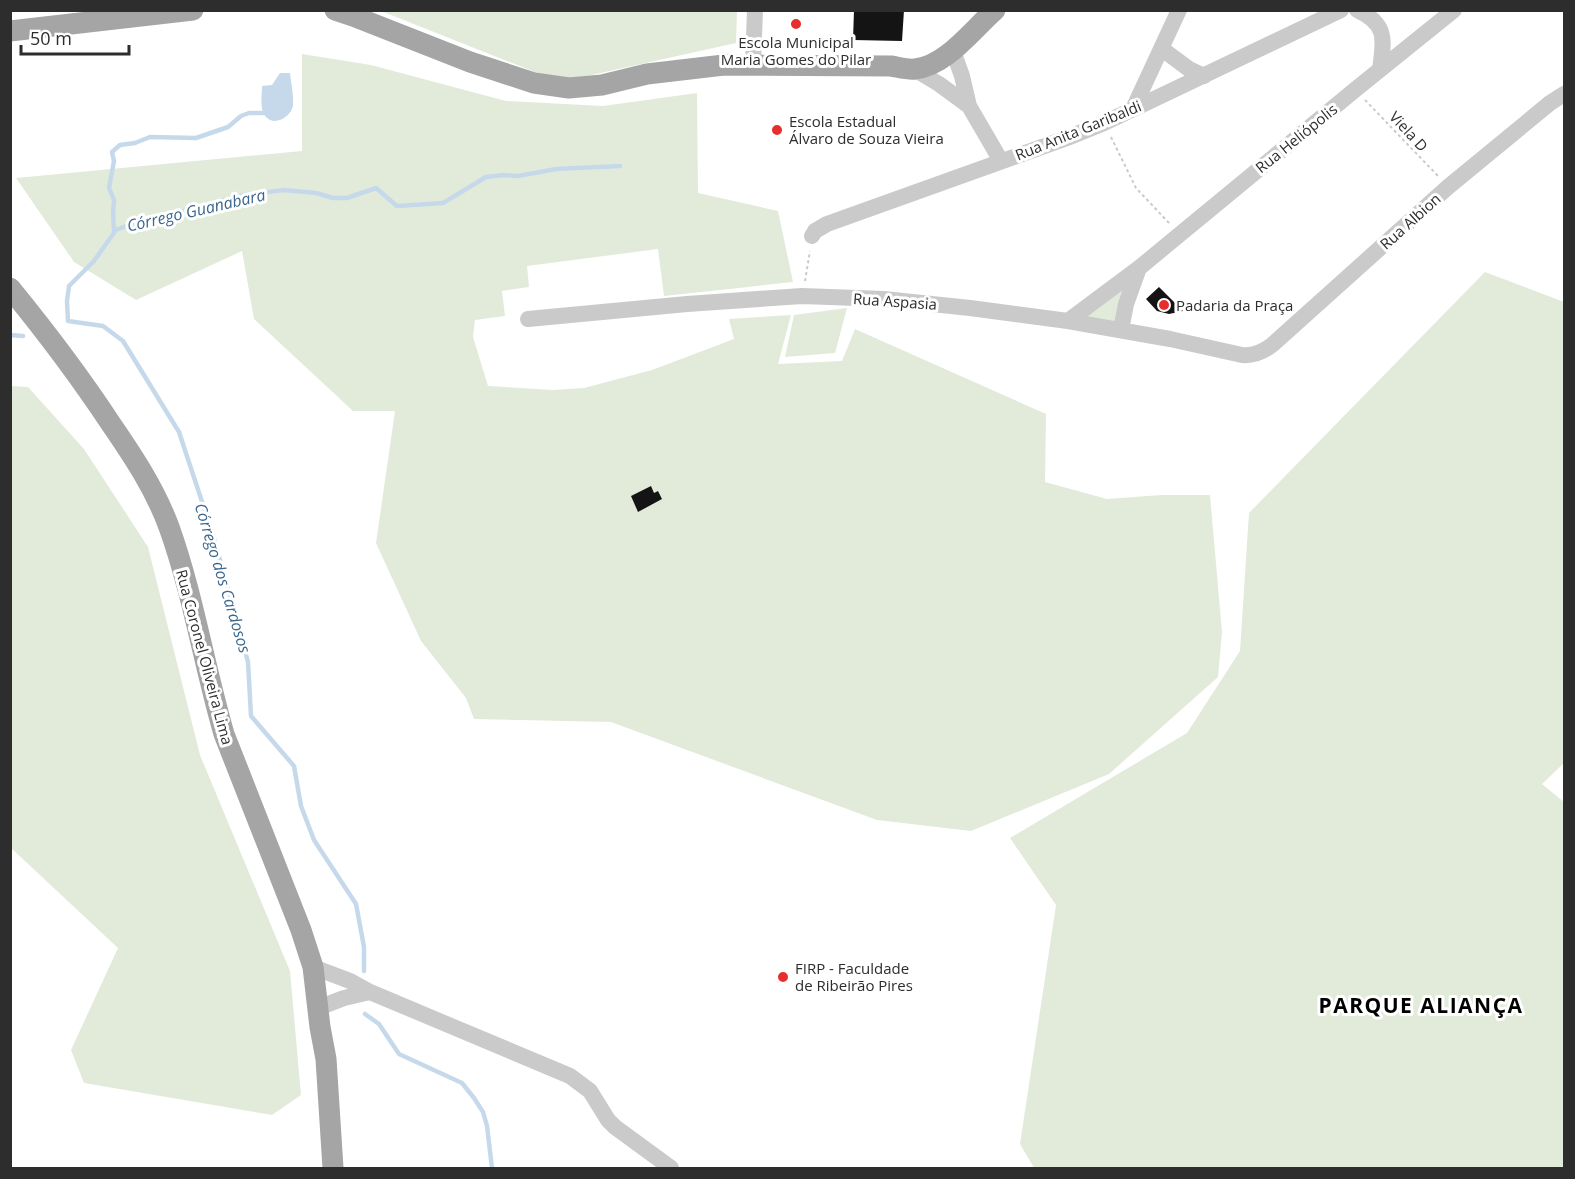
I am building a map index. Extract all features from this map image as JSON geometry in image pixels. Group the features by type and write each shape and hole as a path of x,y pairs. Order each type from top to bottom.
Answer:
{"main road":[{"path":"10,31 193,10"},
{"path":"335,10 471,63 534,83 569,88 602,85 647,74 724,65 891,66 914,69 933,64 953,51 995,10"},
{"name":"Rua Coronel Oliveira Lima","path":"10,288 84,383 143,470 168,525 186,580 224,734 301,930 313,967 326,1059 333,1168"}],"street":[{"path":"753,64 755,10"},
{"path":"1133,109 1179,10"},
{"name":"Rua Anita Garibaldi","path":"812,237 815,231 827,224 1104,123 1341,10"},
{"path":"1357,10 1370,17 1382,33 1383,50 1380,69"},
{"name":"Rua Heliópolis","path":"1068,321 1138,268 1455,10"},
{"path":"1162,49 1189,69 1204,76"},
{"path":"953,51 969,106 1001,160"},
{"path":"914,69 969,106"},
{"name":"Rua Albion","path":"1259,353 1272,345 1448,187 1564,94"},
{"path":"1121,330 1126,304 1138,268"},
{"name":"Rua Aspasia","path":"528,319 802,296 884,299 1068,321 1248,356 1259,353"},
{"path":"313,967 360,991 570,1076 590,1091 615,1127 671,1168"},
{"path":"318,1008 360,991"}],"path":[{"name":"Viela D","path":"1356,89 1448,187"},
{"path":"1104,123 1136,188 1179,234"},
{"path":"802,296 812,237"}],"green space":[{"path":"381,11 737,11 736,43 560,82"},
{"path":"302,54 371,65 506,101 603,106 697,93 698,193 778,211 793,282 664,296 658,249 527,266 529,287 502,291 505,316 475,320 473,337 488,386 553,390 584,388 652,370 734,339 729,319 791,315 778,364 842,361 855,329 1046,414 1045,482 1107,499 1161,495 1210,495 1222,632 1218,677 1109,774 971,831 877,820 611,722 474,719 466,698 421,641 376,543 395,411 353,411 254,319 242,251 136,300 74,262 16,178 302,151"},
{"path":"1485,272 1564,302 1564,763 1542,784 1564,802 1564,1168 1034,1168 1020,1144 1056,905 1010,838 1187,733 1240,651 1249,513"},
{"path":"1132,279 1117,326 1083,321 1102,298"},
{"path":"847,308 835,353 785,357 794,315"},
{"path":"11,386 28,387 84,449 148,547 200,755 290,971 301,1095 272,1115 84,1083 71,1050 118,948 11,848"}],"water":[{"path":"280,73 290,73 293,106 286,116 275,121 264,115 262,86 272,85"}],"building":[{"path":"854,10 904,10 902,41 853,40"},
{"name":"Padaria da Praça","path":"1159,287 1183,311 1169,314 1157,311 1146,299"},
{"path":"651,486 654,493 658,491 662,499 638,512 631,496"}],"waterway":[{"path":"114,232 114,200 109,188 114,161 112,152 120,145 135,143 150,137 196,138 228,127 241,116 249,113 263,113"},
{"name":"Córrego dos Cardosos","path":"364,971 364,947 356,904 314,840 301,806 294,766 251,716 248,662 214,538 179,432 123,341 103,326 68,321 69,286 94,261 116,230 139,221 244,195 284,190 347,198 376,188 397,206 443,203 486,177 518,176 556,169 620,166"},
{"name":"Córrego dos Cardosos","path":"10,335 23,336"},
{"name":"Córrego dos Cardosos","path":"365,1014 379,1024 399,1054 462,1083 483,1112 492,1168"}],"place":[{"name":"Escola Municipal Maria Gomes do Pilar","path":"796,24"},
{"name":"Escola Estadual Álvaro de Souza Vieira","path":"777,130"},
{"name":"Padaria da Praça","path":"1164,305"},
{"name":"FIRP - Faculdade de Ribeirão Pires","path":"783,977"}],"district":[{"name":"PARQUE ALIANÇA","path":"1421,1005"}],"water label":[{"name":"Córrego Guanabara","path":"196,210"}]}
